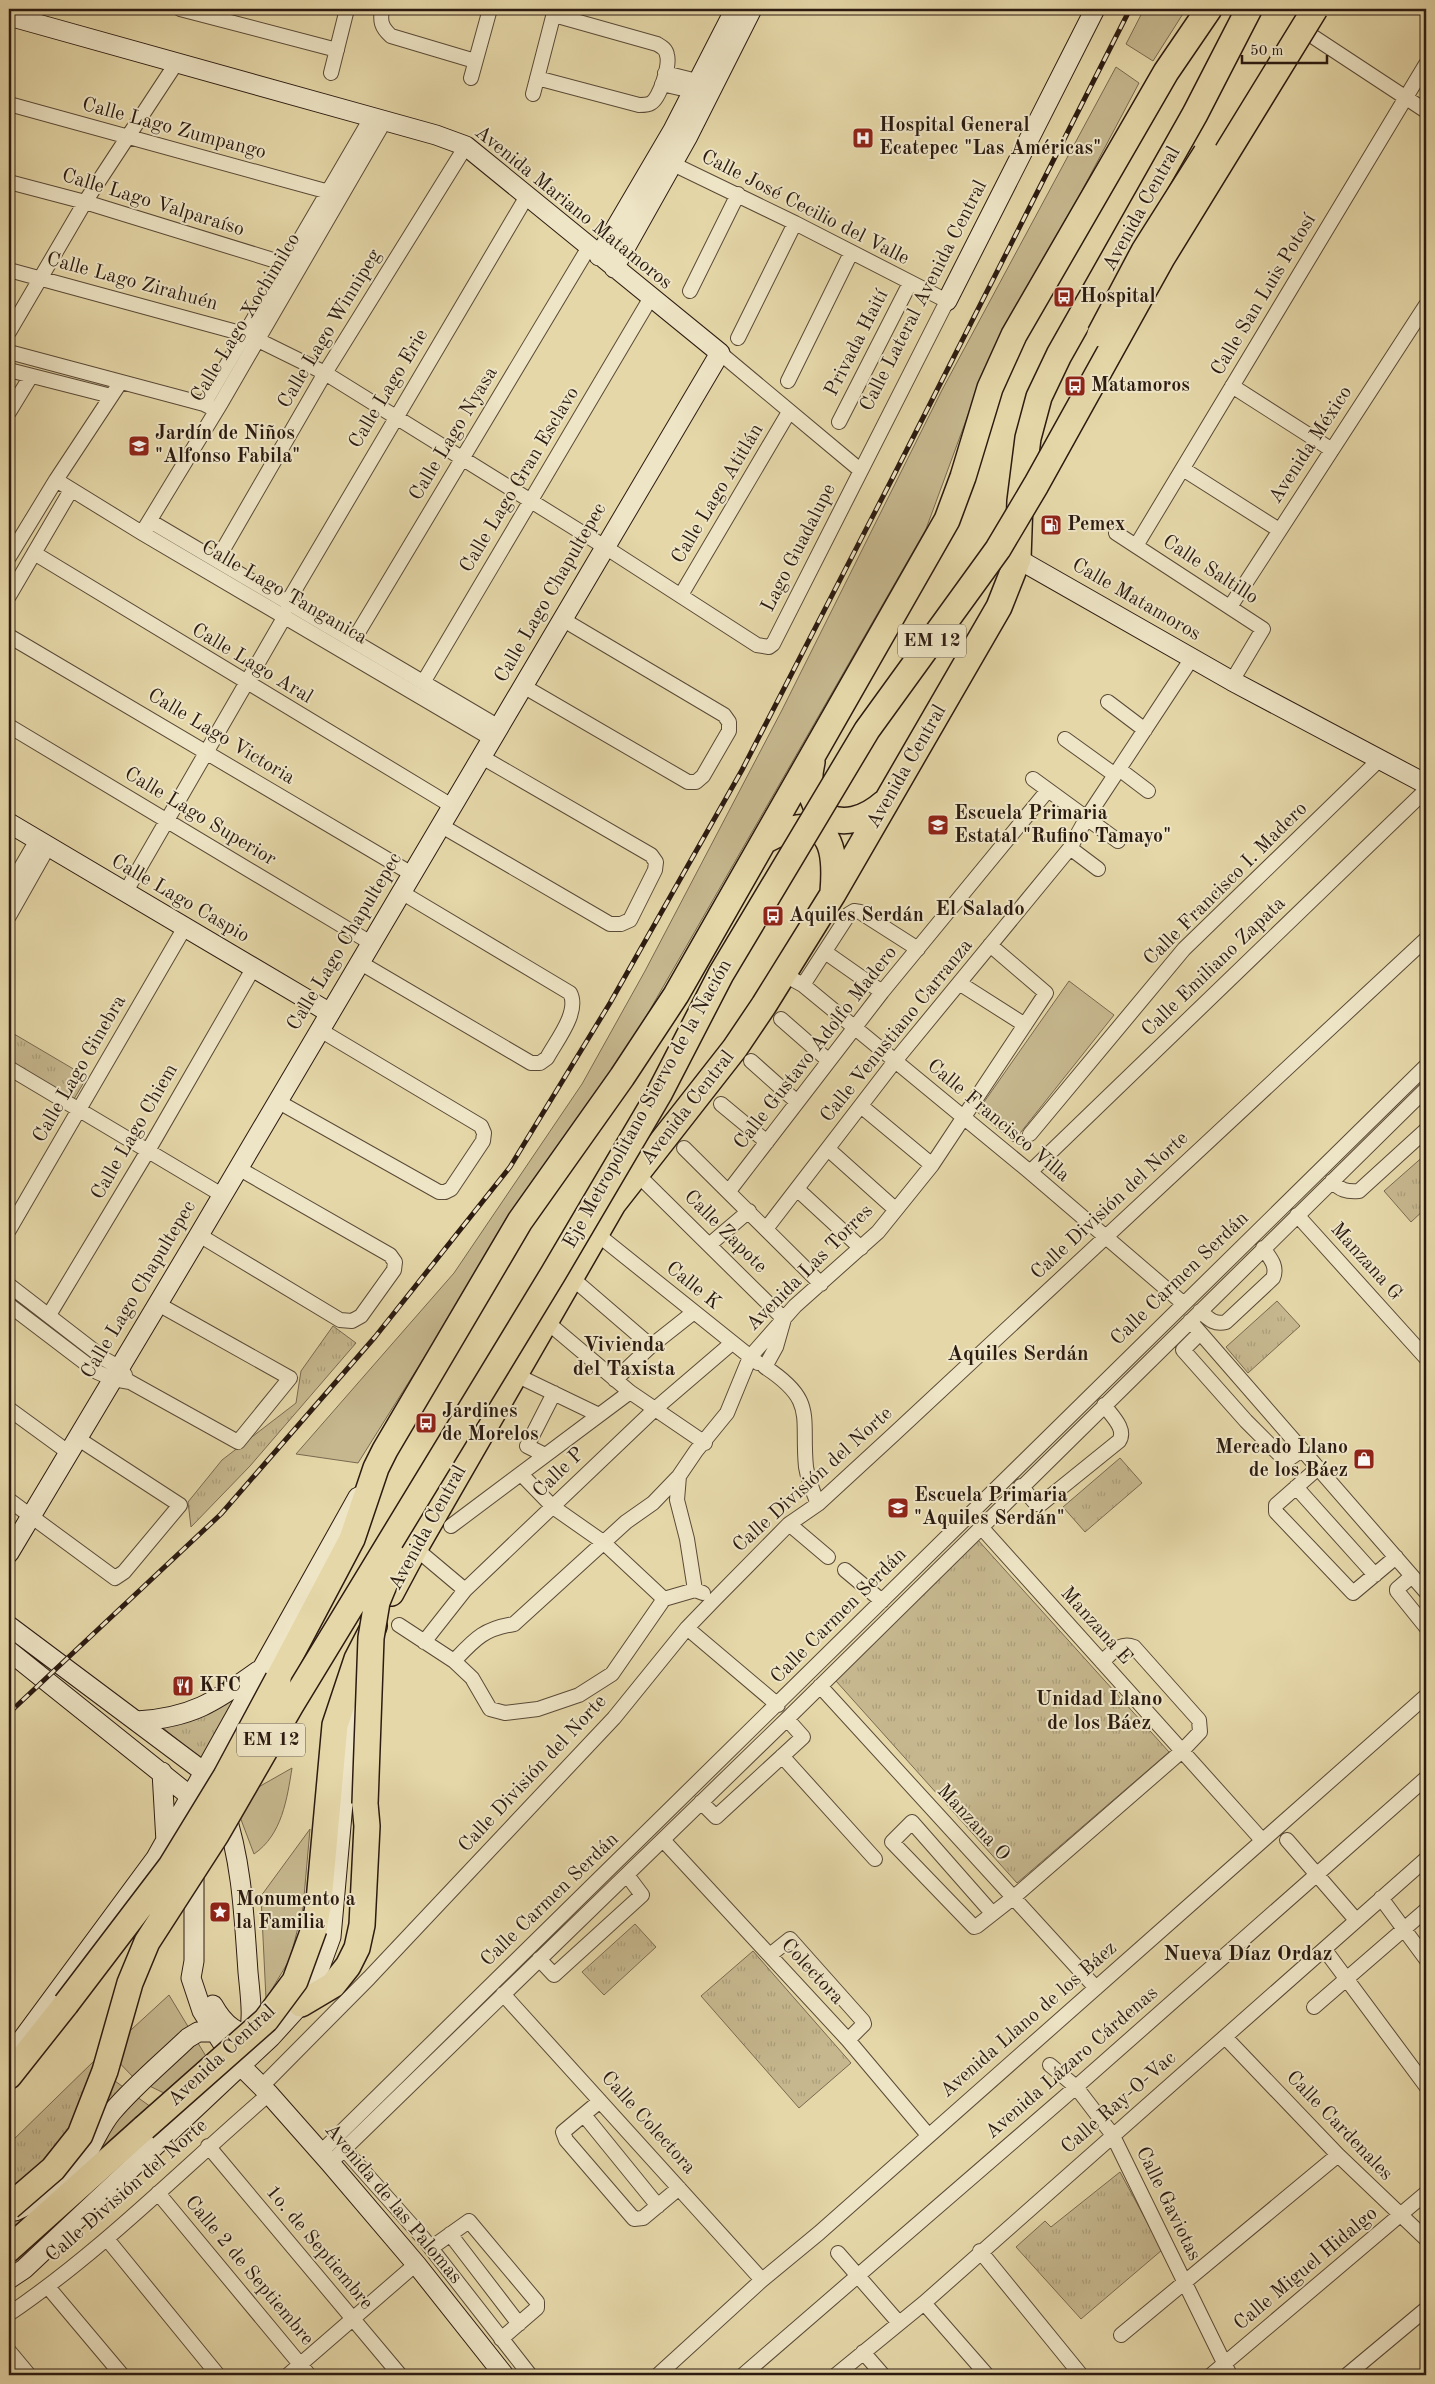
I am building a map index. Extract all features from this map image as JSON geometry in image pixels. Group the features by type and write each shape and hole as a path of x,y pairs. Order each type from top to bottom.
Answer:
{"highway":[{"path":"9,2076 171,1866 226,1776 270,1674 352,1540 376,1468 520,1220 564,1155 622,1077 676,995 947,520 963,477 990,388 1014,335 1166,72 1209,9"},
{"name":"Avenida Central","path":"9,2249 266,2020 295,1981 314,1930 319,1900 335,1725 357,1659 391,1618 415,1548 547,1322 562,1276 597,1234 613,1204 735,1048 793,980 833,894 1000,608 1018,559 1020,501 1027,444 1038,396 1195,114 1249,9"},
{"name":"Eje Metropolitano Siervo de la Nación","path":"564,1155 620,1094 658,1045 855,721 986,542 1021,484 1144,251 1296,9"},
{"name":"Eje Metropolitano Siervo de la Nación","path":"9,2207 53,2169 80,2135 104,2071 130,1983 147,1942 216,1835 291,1705 562,1276 721,974 867,730 998,549 1036,485 1162,258 1310,20"},
{"path":"813,754 808,788 817,808 826,816 835,820 855,819 868,815 886,802"},
{"path":"764,841 793,828 806,827 817,830 831,843 834,861 833,894"},
{"path":"301,2004 333,1985 348,1966 357,1948 362,1925 367,1826 365,1804 372,1638 377,1602 384,1581 477,1415 562,1276"},
{"path":"301,2004 329,1977 347,1950 353,1918 359,1826 365,1804"}],"street":[{"path":"180,9 337,50"},
{"path":"330,73 347,9"},
{"path":"382,9 380,20 383,29 391,36 475,61"},
{"path":"471,78 490,9"},
{"path":"594,252 673,130 735,9"},
{"path":"614,268 672,164 752,9"},
{"name":"Calle Lateral Avenida Central","path":"860,470 1095,9"},
{"path":"533,94 537,78 554,12 657,44 664,48 668,57 657,98 650,104 639,105 537,78"},
{"name":"Avenida Mariano Matamoros","path":"9,16 466,146 860,470"},
{"path":"1310,20 1406,98 1426,111"},
{"path":"9,332 85,202 176,62"},
{"name":"Calle San Luis Potosí","path":"1136,546 1426,64"},
{"path":"663,79 695,86"},
{"name":"Calle Lago Zumpango","path":"9,104 329,192"},
{"name":"Calle Lago Xochimilco","path":"142,533 210,406 244,334 329,192 378,120"},
{"name":"Calle Lago Xochimilco","path":"210,406 258,340 378,120"},
{"name":"Calle Lago Winnipeg","path":"217,560 325,374 466,146"},
{"name":"Calle José Cecilio del Valle","path":"672,164 738,194 947,302"},
{"name":"Calle Lago Valparaíso","path":"9,182 85,202 286,264"},
{"path":"690,291 738,194"},
{"name":"Calle Lago Erie","path":"124,893 246,684 395,418 527,196"},
{"path":"738,338 795,223"},
{"name":"Calle Lago Nyasa","path":"352,641 462,460 594,252"},
{"path":"788,381 852,253"},
{"name":"Calle Lago Zirahuén","path":"9,270 244,334"},
{"name":"Privada Haití","path":"839,422 910,283"},
{"name":"Calle Lago Gran Esclavo","path":"424,681 650,299"},
{"name":"Avenida México","path":"1230,607 1426,305"},
{"path":"258,340 325,374 681,596"},
{"path":"9,352 210,406"},
{"name":"Calle Lago Chapultepec","path":"9,1553 73,1445 121,1376 158,1304 480,756 496,733 720,353"},
{"path":"9,370 111,396"},
{"path":"9,412 31,376"},
{"path":"9,557 56,480 120,383"},
{"path":"1232,386 1332,450"},
{"name":"Calle Lago Atitlán","path":"681,596 789,412"},
{"path":"1183,469 1279,530"},
{"name":"Lago Guadalupe","path":"681,596 757,645 763,647 773,644 860,470"},
{"name":"Calle Lago Tanganica","path":"56,480 142,533 286,610 496,733"},
{"path":"9,596 71,490"},
{"name":"Calle Lago Tanganica","path":"150,521 217,560 286,610 352,641 424,681 496,733"},
{"name":"Calle Saltillo","path":"1116,533 1263,629 1232,681"},
{"name":"Calle Lago Aral","path":"34,553 246,684 452,806"},
{"name":"Calle Matamoros","path":"1018,559 1232,681 1425,781"},
{"path":"523,686 688,782 696,782 703,776 729,731 729,722 724,715 562,619"},
{"name":"Calle Lago Victoria","path":"9,636 412,874"},
{"name":"Calle Venustiano Carranza","path":"766,1229 895,1062 1070,848 1086,819 1192,658"},
{"path":"1108,702 1145,730"},
{"name":"Calle Lago Superior","path":"9,726 371,943"},
{"path":"1065,739 1148,791"},
{"path":"440,825 610,924 621,924 630,920 655,870 656,862 651,855 480,756"},
{"name":"Calle Francisco I. Madero","path":"1030,1134 1184,949 1380,759"},
{"path":"1033,779 1118,841"},
{"name":"Calle Emiliano Zapata","path":"1030,1172 1425,781"},
{"name":"Calle Gustavo Adolfo Madero","path":"729,1191 882,992 1048,790"},
{"name":"Calle Lago Caspio","path":"9,823 124,893 330,1013"},
{"path":"9,888 42,843"},
{"path":"9,916 42,843"},
{"path":"1070,848 1098,869"},
{"path":"359,962 531,1062 540,1063 547,1058 572,1011 574,1001 570,994 401,892"},
{"path":"793,980 825,952 849,914 854,911 918,949"},
{"name":"Calle Lago Ginebra","path":"9,1230 185,927"},
{"name":"Calle División del Norte","path":"9,2314 48,2287 107,2239 208,2146 265,2090 614,1718 687,1628 788,1524 818,1504 1426,939"},
{"name":"Avenida Las Torres","path":"454,1661 477,1637 492,1628 514,1624 603,1542 626,1522 653,1503 679,1476 727,1413 750,1358 784,1319 878,1232 932,1165 1046,993 990,945"},
{"path":"825,952 882,992"},
{"name":"Calle Lago Chiem","path":"49,1315 149,1150 254,967"},
{"name":"Calle Francisco Villa","path":"793,980 1030,1172 1184,1304"},
{"path":"959,984 1025,1025"},
{"path":"781,1019 829,1061"},
{"path":"277,1102 439,1192 451,1189 483,1141 484,1133 481,1126 320,1030"},
{"path":"751,1061 797,1102"},
{"name":"Calle Carmen Serdán","path":"326,2157 882,1601 1426,1066"},
{"path":"9,1069 149,1150 222,1195"},
{"name":"Calle Carmen Serdán","path":"326,2157 344,2149 787,1719 1332,1180 1424,1096"},
{"path":"721,1104 767,1142"},
{"path":"861,1106 932,1165"},
{"path":"1332,1180 1340,1189 1349,1192 1358,1191 1426,1130"},
{"path":"684,1148 821,1284"},
{"path":"828,1149 895,1209"},
{"path":"199,1236 340,1320 352,1321 361,1316 394,1270 395,1262 390,1255 238,1168"},
{"name":"Calle Zapote","path":"637,1174 784,1319"},
{"path":"797,1189 861,1248"},
{"path":"709,1245 749,1211"},
{"name":"Manzana G","path":"1297,1215 1426,1358"},
{"name":"Calle K","path":"597,1234 750,1358 791,1387 802,1403 805,1416 806,1467 810,1485 818,1504"},
{"path":"1195,1316 1218,1324 1226,1322 1273,1278 1275,1272 1274,1264 1263,1248"},
{"path":"562,1276 651,1346"},
{"path":"9,1285 106,1360 121,1376 238,1442 289,1381 287,1375 158,1304"},
{"path":"24,1296 11,1307 97,1372 121,1376"},
{"path":"615,1380 651,1346 694,1312"},
{"path":"1195,1316 1200,1333 1426,1592"},
{"path":"765,1367 776,1347 784,1319"},
{"path":"547,1322 630,1392 705,1443"},
{"path":"1200,1333 1183,1350 1233,1407 1284,1460 1288,1460 1302,1450"},
{"name":"Calle P","path":"424,1642 465,1590 655,1409 732,1343"},
{"path":"516,1375 599,1415"},
{"path":"451,1526 630,1392"},
{"path":"545,1455 527,1446 554,1393"},
{"path":"1022,1486 1036,1504 1041,1504 1119,1441 1122,1436 1122,1430 1104,1405"},
{"path":"9,1409 180,1505 124,1572 115,1578 9,1500"},
{"path":"1318,1468 1276,1506 1276,1512 1350,1591 1356,1591 1396,1557"},
{"path":"521,1474 552,1507 603,1542 664,1600"},
{"path":"679,1476 677,1500 687,1539 695,1590"},
{"path":"1296,1487 1375,1575"},
{"path":"788,1524 828,1557"},
{"name":"Manzana E","path":"981,1527 1262,1840"},
{"path":"415,1548 465,1590"},
{"path":"845,1570 882,1601"},
{"path":"1412,1576 1397,1589 1397,1592 1426,1627"},
{"path":"9,2279 24,2269 241,2066 301,2004 313,1986 332,1937 349,1737 354,1707 380,1636 391,1618 454,1661 472,1678 490,1708 505,1713 538,1709 579,1695 612,1674 664,1600 695,1590 715,1599"},
{"path":"9,1626 204,1772 223,1806 238,1861 251,2012 249,2036 241,2066"},
{"path":"687,1628 778,1705"},
{"path":"992,1914 912,1822 892,1842 972,1926 977,1926 1014,1897 1182,1751 1200,1732 1198,1720 1134,1647 1128,1645 1120,1646 1102,1662"},
{"path":"9,1650 167,1776 185,1792 190,1801"},
{"path":"138,1721 162,1720 201,1709 270,1674"},
{"path":"9,2057 166,1842 190,1801 204,1772 270,1674"},
{"name":"Manzana O","path":"820,1686 1096,1988"},
{"name":"Avenida Llano de los Báez","path":"658,2375 762,2280 819,2233 1426,1696"},
{"path":"701,1802 716,1817 803,1737 787,1719"},
{"path":"349,1737 356,1766 352,1845 357,1858"},
{"path":"782,1756 875,1859"},
{"path":"166,1842 167,1776 187,1759"},
{"name":"Avenida Lázaro Cárdenas","path":"744,2375 1076,2087 1426,1778"},
{"name":"Avenida de las Palomas","path":"190,1801 194,1837 194,1961 191,1978 195,1996 215,2032 241,2066 326,2157 416,2264 504,2375"},
{"path":"166,1842 194,1837 216,1842 228,1850 238,1861"},
{"name":"Colectora","path":"663,1840 848,2040 928,2135"},
{"path":"1287,1840 1356,1920"},
{"name":"Calle Ray-O-Vac","path":"836,2375 924,2303 1112,2134 1325,1950 1356,1920 1426,1859"},
{"path":"539,1959 554,1974 642,1895 627,1875"},
{"path":"1381,1898 1426,1959"},
{"path":"1314,2007 1426,1910"},
{"path":"770,1955 790,1938 863,2021 864,2024 848,2040"},
{"path":"1325,1950 1426,2086"},
{"path":"194,1961 200,1970 218,2016 226,2025 236,2032 249,2036 271,2037"},
{"name":"Calle Carmen Serdán","path":"500,1997 449,2047 402,2093 435,2060 500,1997"},
{"name":"Calle Colectora","path":"500,1997 600,2101 762,2280"},
{"path":"9,2213 31,2204 72,2169 83,2158 109,2115 188,2038 198,2032 215,2032"},
{"name":"Calle Cardenales","path":"1225,2037 1338,2155 1426,2240"},
{"name":"Calle Gaviotas","path":"1050,2065 1076,2087 1112,2134 1184,2284 1228,2369"},
{"path":"600,2101 563,2132 566,2140 634,2219 643,2218 679,2188"},
{"path":"584,2114 658,2206"},
{"name":"1o. de Septiembre","path":"208,2146 400,2375"},
{"name":"Avenida de las Palomas","path":"344,2149 431,2248 530,2375"},
{"path":"1121,2335 1338,2155"},
{"name":"Calle 2 de Septiembre","path":"158,2193 305,2370"},
{"name":"Calle Miguel Hidalgo","path":"1211,2375 1228,2369 1426,2193"},
{"path":"431,2248 466,2222 472,2223 537,2302 537,2308 501,2339"},
{"path":"450,2234 519,2324"},
{"path":"107,2239 218,2375"},
{"path":"980,2251 1082,2375"},
{"path":"838,2252 899,2323"},
{"path":"288,2375 305,2370 352,2318 416,2264"},
{"path":"48,2287 122,2375"},
{"path":"924,2303 987,2375"},
{"path":"1347,2375 1426,2309"},
{"path":"9,2351 29,2375"},
{"path":"864,2352 883,2375"}],"green space":[{"path":"1144,9 1186,9 1153,61 1126,44"},
{"path":"1116,67 1139,83 979,385 926,529 632,1041 511,1219 358,1463 296,1454 454,1273 582,1084 645,971 782,710 942,390"},
{"path":"1069,981 1114,1015 1013,1142 977,1112"},
{"path":"9,1031 87,1077 74,1099 9,1061"},
{"path":"1426,1154 1426,1208 1411,1222 1384,1191"},
{"path":"1277,1301 1300,1326 1248,1373 1226,1347"},
{"path":"333,1326 356,1343 250,1466 191,1527 188,1502 222,1460 296,1403 301,1371"},
{"path":"1120,1458 1142,1483 1085,1532 1063,1507"},
{"path":"977,1539 1169,1752 1017,1883 836,1681"},
{"path":"250,1678 206,1763 162,1727"},
{"path":"292,1768 282,1816 271,1837 254,1854 234,1801"},
{"path":"310,1829 303,1908 290,1959 266,1999 261,1896"},
{"path":"635,1924 656,1947 604,1995 582,1972"},
{"path":"753,1951 851,2063 799,2108 701,1996"},
{"path":"169,1995 207,2058 164,2093 135,2079 108,2051"},
{"path":"96,2059 108,2076 151,2107 9,2237 9,2144"},
{"path":"1120,2172 1162,2250 1081,2319 1016,2247 1045,2221 1051,2227"}],"railway":[{"path":"9,1713 221,1514 375,1337 510,1167 610,1003 742,770 1130,9"}],"place":[{"name":"Hospital General Ecatepec \"Las Américas\"","path":"863,138"},
{"name":"Hospital","path":"1064,297"},
{"name":"Matamoros","path":"1075,386"},
{"name":"Jardín de Niños \"Alfonso Fabila\"","path":"139,446"},
{"name":"Pemex","path":"1051,525"},
{"name":"Escuela Primaria Estatal \"Rufino Tamayo\"","path":"938,825"},
{"name":"Aquiles Serdán","path":"773,916"},
{"name":"Jardines de Morelos","path":"426,1423"},
{"name":"Mercado Llano de los Báez","path":"1364,1459"},
{"name":"Escuela Primaria \"Aquiles Serdán\"","path":"898,1508"},
{"name":"KFC","path":"183,1686"},
{"name":"Monumento a la Familia","path":"220,1912"}],"district":[{"name":"El Salado","path":"980,909"},
{"name":"Aquiles Serdán","path":"1018,1354"},
{"name":"Vivienda del Taxista","path":"624,1357"},
{"name":"Unidad Llano de los Báez","path":"1099,1711"},
{"name":"Nueva Díaz Ordaz","path":"1248,1954"}]}
